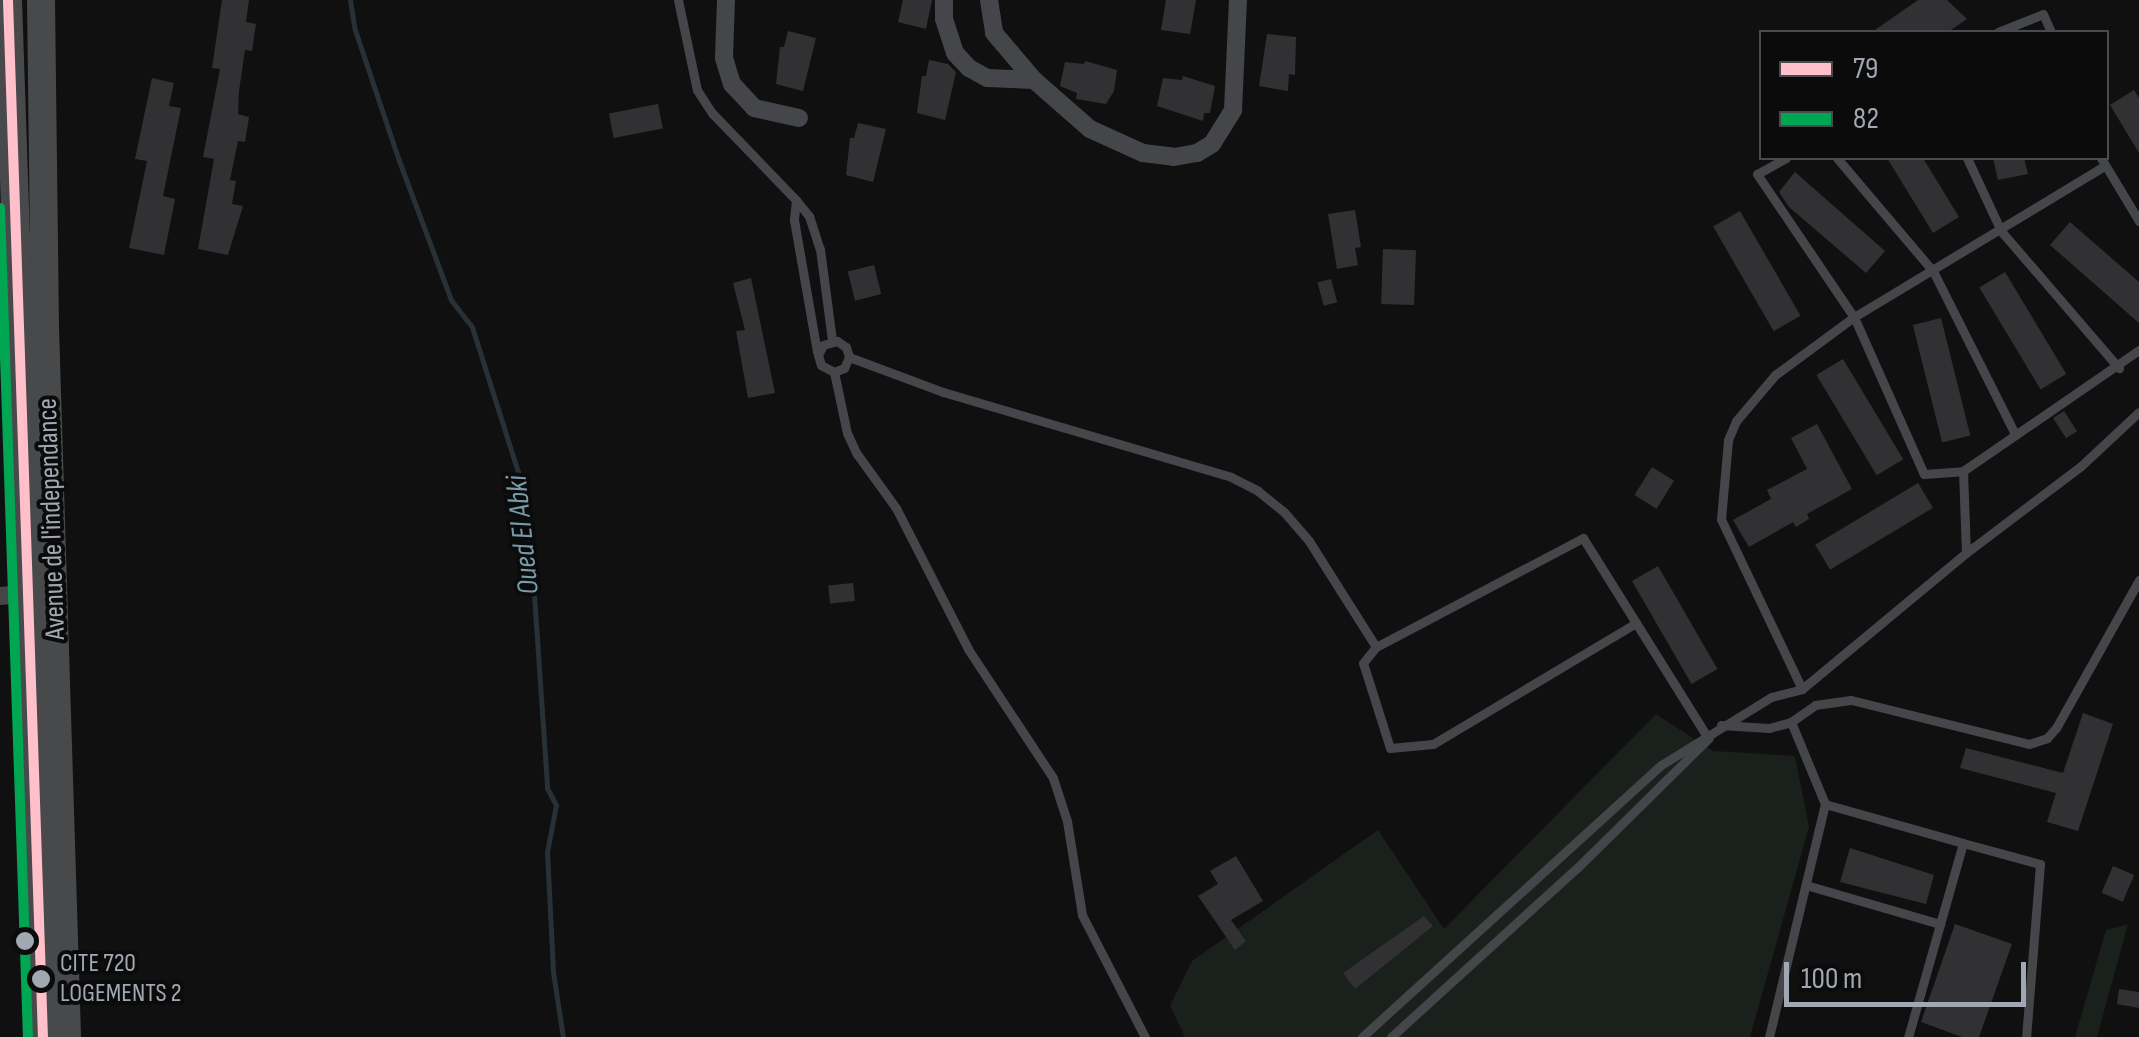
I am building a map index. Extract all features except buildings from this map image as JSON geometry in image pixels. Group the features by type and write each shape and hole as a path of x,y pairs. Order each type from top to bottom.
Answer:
{"main road":[{"name":"Avenue de l'independance","path":"41,0 45,328 67,1037"},
{"path":"5,6 3,136 12,595 43,1037"}],"street":[{"path":"726,0 724,58 732,84 754,108 799,118"},
{"path":"944,0 944,19 955,53 969,68 987,78 1034,80"},
{"path":"990,0 994,33 1034,80 1090,128 1120,144 1174,157 1197,153 1219,136 1233,110 1238,0"}],"lane":[{"path":"678,0 697,90 712,114 809,216 820,249 832,340"},
{"path":"2003,30 2043,14 2050,30"},
{"path":"1782,160 1757,174 1854,317 1924,474 1962,471 2118,368 2139,350"},
{"path":"1840,160 1933,271 2015,434"},
{"path":"1968,160 2000,231 2118,368"},
{"path":"1802,689 1720,519 1728,440 1736,421 1775,375 1854,317 2000,231 2103,162 2139,221"},
{"path":"796,200 794,220 818,355 824,369 834,372 844,368 849,357 846,347 832,340"},
{"path":"818,355 823,345 832,340"},
{"path":"849,357 1017,416 1231,476 1284,512 1310,542 1376,647"},
{"path":"834,372 846,433 857,454 896,508 968,648 1054,778 1068,822 1082,915 1144,1037"},
{"path":"1362,1037 1661,765 1772,697 1802,689 1966,553 2081,466 2139,412"},
{"path":"1962,471 1966,553"},
{"path":"1636,623 1433,744 1390,748 1362,663 1376,647 1583,538 1706,735"},
{"path":"1721,725 1750,730 1790,722 1815,705 1851,700 2012,744 2046,738 2139,580"},
{"path":"1770,1037 1825,804 1790,722"},
{"path":"1390,1037 1578,868 1721,725"},
{"path":"1825,804 2040,864 2026,1037"},
{"path":"1908,1037 1964,843"},
{"path":"1806,885 1940,924"}],"shaded area":[{"path":"1656,714 1713,751 1795,756 1809,827 1750,1037 1185,1037 1170,1006 1192,961 1378,830 1444,929"},
{"path":"2128,924 2097,1037 2075,1037 2106,930"}],"waterway":[{"name":"Oued El Abki","path":"350,0 355,30 398,158 451,300 472,327 518,472 533,580 547,788 556,805 547,852 553,972 563,1037"}],"transit line":[{"name":"79","path":"8,0 43,1037"},
{"name":"82","path":"0,208 28,1037"}],"place":[{"name":"CITE 720 LOGEMENTS 2","path":"41,979"}]}
